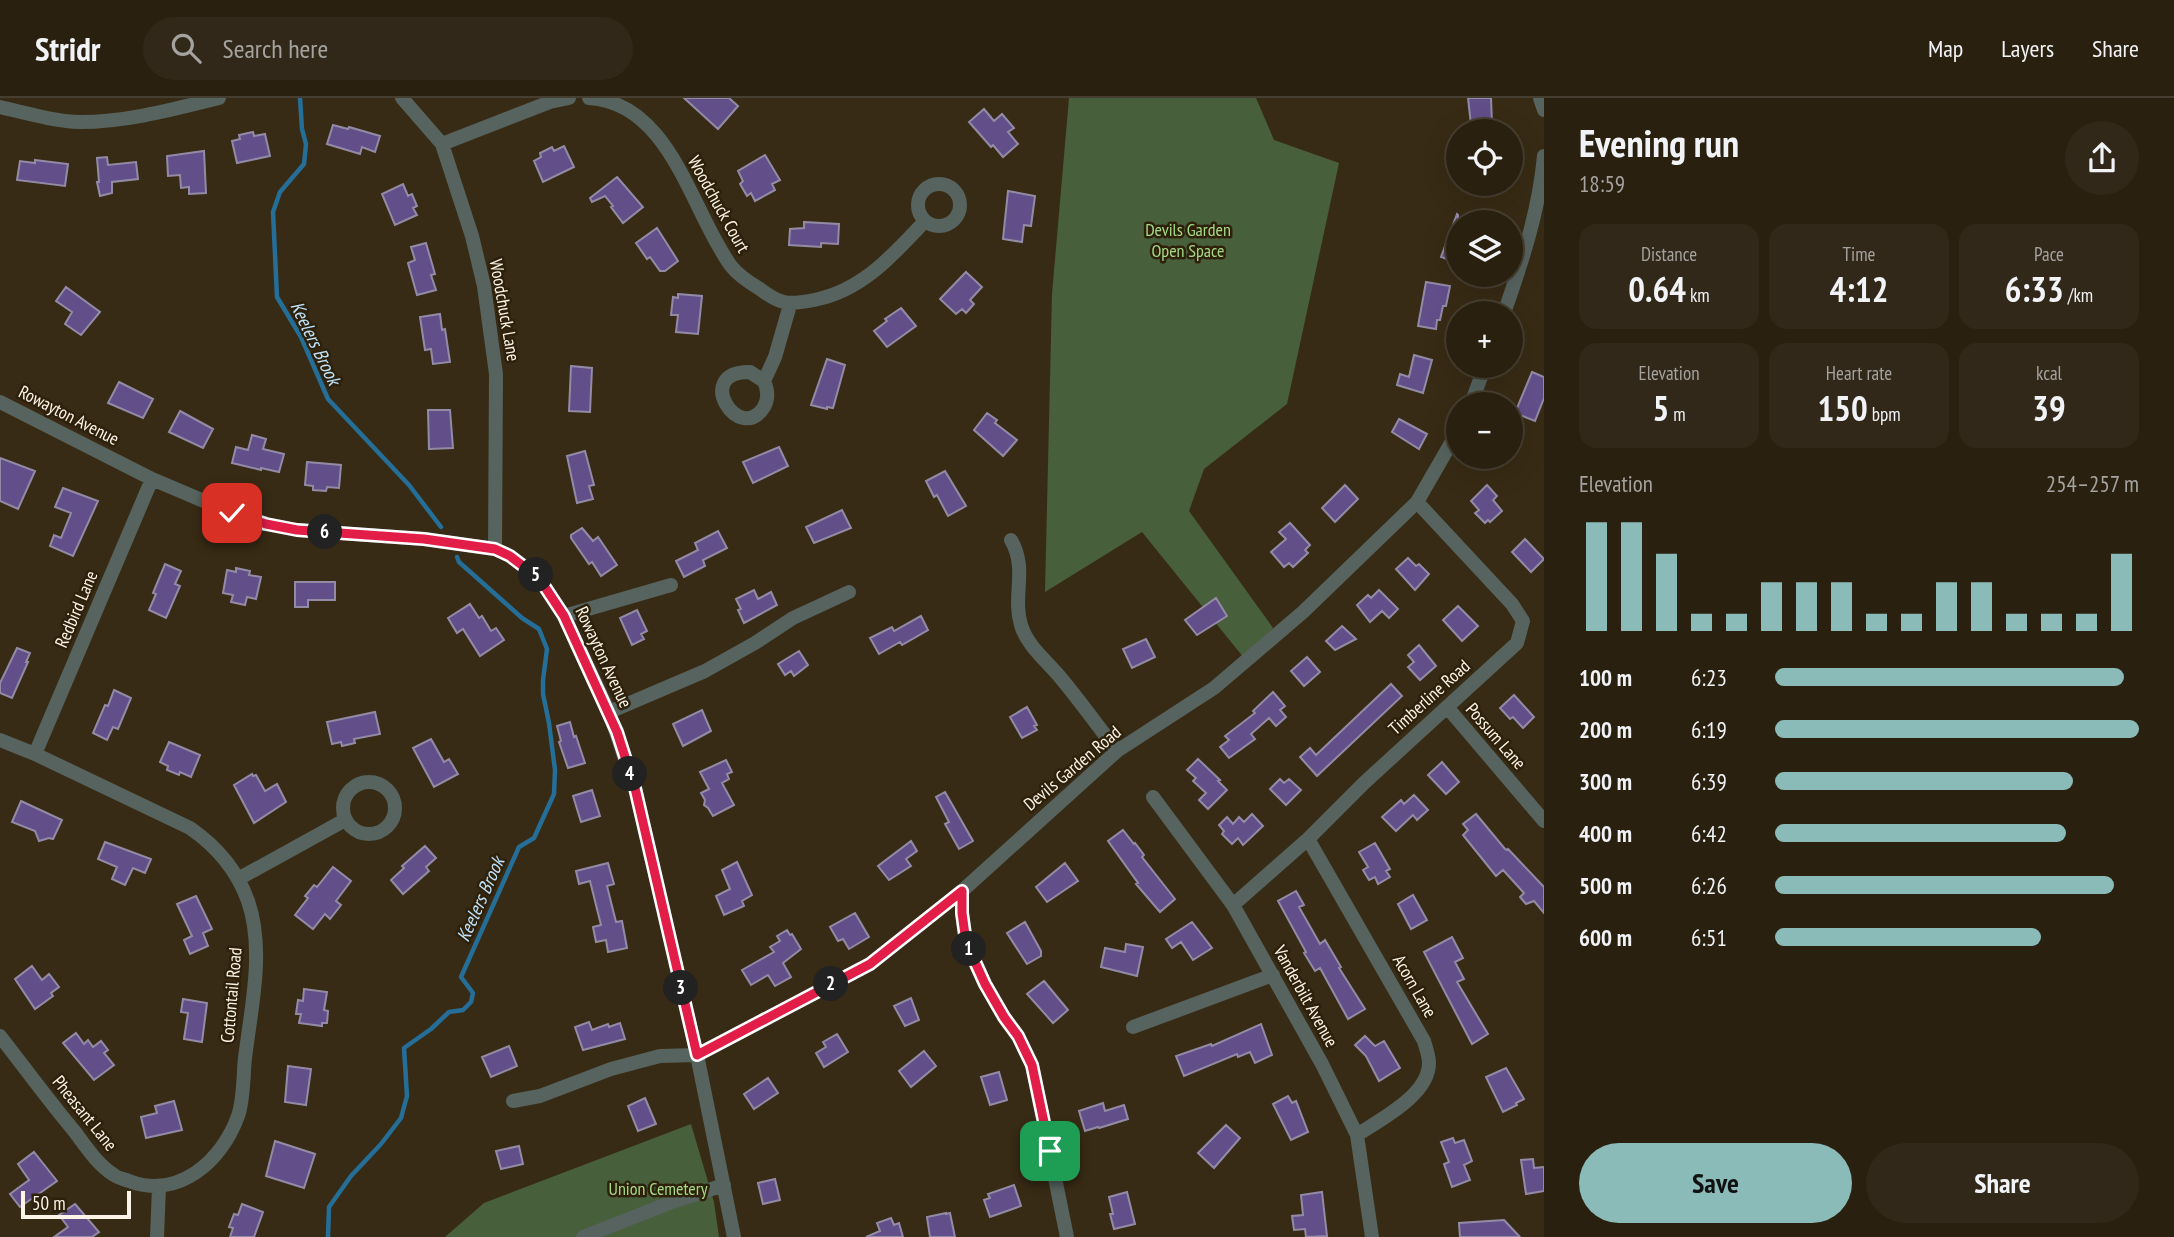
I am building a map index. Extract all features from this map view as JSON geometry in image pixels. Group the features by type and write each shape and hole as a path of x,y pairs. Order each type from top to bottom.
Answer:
{"street":[{"path":"0,107 79,122 138,117 219,98"},
{"name":"Woodchuck Lane","path":"402,98 442,144 472,236 484,286 493,339 497,413 495,549"},
{"path":"442,144 550,102 569,98"},
{"name":"Woodchuck Court","path":"589,98 620,106 644,120 666,147 733,268 774,300 790,305"},
{"path":"1540,98 1544,110"},
{"path":"1508,301 1541,193 1544,156"},
{"path":"764,381 775,357 790,305 832,297 863,281 892,256 925,221"},
{"name":"Rowayton Avenue","path":"0,402 195,499 266,524 318,532 435,540 495,549 510,556 539,578 564,616 609,712 635,788 697,1055 734,1237"},
{"name":"Devils Garden Road","path":"697,1055 870,964 962,891 1117,751 1214,688 1303,612 1417,502 1446,452"},
{"name":"Redbird Lane","path":"35,754 152,479"},
{"name":"Timberline Road","path":"1233,905 1308,839 1364,783 1517,643 1523,621 1512,604 1417,502"},
{"path":"1011,540 1019,557 1020,623 1024,633 1117,751"},
{"path":"564,616 671,585"},
{"path":"609,712 705,671 793,618 849,592"},
{"name":"Possum Lane","path":"1447,707 1544,821"},
{"name":"Cottontail Road","path":"0,740 190,828 214,847 238,879 248,902 256,958 239,1114 226,1143 206,1164 182,1181 159,1187"},
{"name":"Vanderbilt Avenue","path":"1153,797 1233,905 1322,1063 1357,1135 1372,1237"},
{"path":"238,879 345,820"},
{"name":"Acorn Lane","path":"1308,839 1424,1041 1429,1062 1427,1078 1417,1093 1357,1135"},
{"path":"962,891 966,942 985,984 1018,1036 1032,1065 1067,1237"},
{"path":"1133,1027 1273,975"},
{"name":"Pheasant Lane","path":"0,1036 92,1155 114,1175 135,1183 159,1187"},
{"path":"513,1101 540,1096 611,1069 660,1056 697,1055"},
{"path":"583,1237 724,1185"},
{"path":"157,1237 159,1187"}],"green space":[{"name":"Devils Garden Open Space","path":"1069,98 1256,98 1274,140 1339,163 1287,404 1204,469 1189,511 1273,628 1244,658 1142,532 1045,592 1052,294"},
{"name":"Union Cemetery","path":"691,1124 714,1202 719,1237 445,1237 484,1203"}],"building":[{"path":"684,98 729,98 738,106 718,129"},
{"path":"1468,98 1491,98 1492,119 1470,119"},
{"path":"984,109 994,121 1002,114 1014,128 1008,132 1018,144 1003,157 969,122"},
{"path":"333,125 380,136 375,152 362,147 360,154 327,144"},
{"path":"253,132 254,136 265,134 270,156 237,163 232,141 240,139 239,135"},
{"path":"564,146 574,167 543,182 534,161 541,157 540,153 552,147 554,151"},
{"path":"204,151 206,193 189,194 189,187 181,188 180,175 168,176 167,156"},
{"path":"765,155 780,180 772,184 775,190 755,201 751,193 747,196 740,184 743,181 738,171"},
{"path":"107,157 108,165 136,162 138,179 112,182 112,193 100,196 97,158"},
{"path":"35,160 68,164 65,186 17,180 20,161 35,163"},
{"path":"617,177 643,207 623,223 605,196 592,202 590,198"},
{"path":"403,184 408,196 412,194 417,206 413,208 417,215 395,225 382,194"},
{"path":"1008,191 1035,196 1031,226 1024,225 1022,242 1003,239"},
{"path":"804,222 839,224 838,244 821,243 821,247 789,245 790,229 804,228"},
{"path":"657,228 678,261 665,271 660,271 650,257 647,259 636,243"},
{"path":"426,243 435,274 431,275 436,290 417,295 408,263 415,260 411,247"},
{"path":"1446,244 1446,259 1441,257"},
{"path":"966,272 982,287 970,300 974,304 966,313 962,309 956,314 940,299"},
{"path":"1426,282 1450,287 1446,306 1443,306 1436,329 1418,326"},
{"path":"66,287 100,312 81,335 65,324 72,312 56,301"},
{"path":"678,294 702,296 698,334 676,332 678,315 671,315 673,297 678,298"},
{"path":"901,308 916,326 887,347 874,331"},
{"path":"440,314 450,362 433,364 431,349 425,350 420,317"},
{"path":"1414,355 1432,360 1423,393 1397,385 1400,374 1409,377"},
{"path":"827,359 845,365 833,408 827,409 811,405"},
{"path":"571,366 592,368 590,412 569,411"},
{"path":"1532,372 1544,377 1544,398 1535,421 1523,416 1523,394"},
{"path":"119,382 153,399 143,418 108,403"},
{"path":"428,410 450,410 453,448 429,449"},
{"path":"180,411 213,429 203,448 169,432"},
{"path":"987,413 1017,440 1003,456 974,430"},
{"path":"1399,419 1427,434 1419,449 1392,432"},
{"path":"252,435 266,439 263,449 284,454 279,472 232,463 236,447 248,450"},
{"path":"779,447 788,466 753,483 743,462"},
{"path":"585,451 594,485 589,486 593,499 577,503 567,456"},
{"path":"0,458 35,471 18,509 0,501"},
{"path":"307,462 341,465 339,488 313,490 313,486 305,485"},
{"path":"945,471 966,506 948,516 926,481"},
{"path":"1345,485 1358,499 1335,522 1322,508"},
{"path":"1487,485 1497,496 1493,500 1502,511 1485,523 1475,513 1479,510 1471,501"},
{"path":"63,488 98,501 73,556 50,546 54,535 61,538 71,513 55,507"},
{"path":"842,510 851,528 814,543 806,527"},
{"path":"1290,523 1310,545 1305,550 1308,553 1293,567 1289,563 1284,567 1271,552 1286,539 1279,532"},
{"path":"582,528 593,541 598,537 617,565 601,576 571,538 571,535"},
{"path":"718,531 727,548 703,560 705,566 684,577 676,561 698,550 695,543"},
{"path":"1525,539 1544,559 1531,572 1512,552"},
{"path":"1408,558 1429,574 1415,590 1396,569"},
{"path":"165,564 181,571 175,584 180,586 166,618 149,610"},
{"path":"236,568 250,571 249,575 261,577 256,599 247,597 245,605 231,602 233,595 223,593 227,570 236,572"},
{"path":"295,582 335,582 335,600 308,600 308,607 295,607"},
{"path":"754,590 758,599 771,592 777,605 744,623 736,599"},
{"path":"1379,590 1398,609 1389,618 1382,611 1370,622 1357,605 1368,595 1371,598"},
{"path":"1216,598 1227,616 1197,635 1185,620"},
{"path":"470,604 479,618 482,616 491,631 496,628 504,640 480,656 463,629 457,633 448,618"},
{"path":"1458,606 1478,626 1462,641 1443,620"},
{"path":"637,610 647,631 641,634 644,639 632,645 620,618"},
{"path":"921,616 928,630 879,654 870,638 892,627 894,631"},
{"path":"1342,626 1356,639 1335,650 1326,641"},
{"path":"1146,639 1155,657 1132,668 1123,649"},
{"path":"1419,645 1436,666 1420,680 1408,667 1414,662 1408,655"},
{"path":"17,648 30,653 12,698 0,693 0,683"},
{"path":"799,651 808,665 794,676 791,671 785,675 778,664"},
{"path":"1307,657 1320,672 1304,686 1291,671"},
{"path":"1391,684 1402,696 1317,776 1300,757 1310,748 1316,755"},
{"path":"114,690 131,698 118,729 113,727 107,740 93,733"},
{"path":"1273,692 1285,706 1280,710 1286,717 1276,726 1269,718 1251,734 1255,739 1229,758 1220,747 1229,740 1225,736 1255,713 1253,711"},
{"path":"1514,695 1534,717 1523,728 1500,708"},
{"path":"1027,707 1037,730 1022,738 1010,717"},
{"path":"702,710 711,731 683,746 673,724"},
{"path":"375,712 380,734 354,739 355,743 342,746 341,742 332,744 327,722"},
{"path":"570,722 585,763 568,768 559,742 561,741 557,726"},
{"path":"431,739 444,762 449,759 458,774 434,787 413,748"},
{"path":"169,742 200,755 191,777 167,770 168,766 160,762"},
{"path":"1198,759 1227,790 1208,809 1199,800 1206,793 1193,781 1196,778 1187,770"},
{"path":"726,760 732,772 727,774 729,779 722,783 734,805 713,816 704,805 705,800 701,793 709,789 700,772"},
{"path":"1442,762 1459,782 1446,794 1428,775"},
{"path":"252,774 256,775 265,791 277,784 286,802 254,823 234,785"},
{"path":"1280,779 1284,783 1289,779 1301,790 1286,805 1270,789"},
{"path":"592,790 600,816 581,822 573,796"},
{"path":"945,792 973,841 959,849 945,824 949,822 936,797"},
{"path":"1414,795 1428,810 1417,820 1413,815 1396,831 1382,817 1401,800 1404,804"},
{"path":"21,801 62,820 53,839 39,841 35,831 12,822"},
{"path":"1252,814 1263,826 1243,845 1238,838 1232,844 1222,834 1224,831 1219,825 1227,817 1233,824 1239,817 1244,822"},
{"path":"1476,814 1505,849 1544,887 1544,913 1534,901 1526,904 1520,897 1524,893 1503,870 1496,876 1463,835 1468,830 1463,824"},
{"path":"1123,830 1175,899 1160,912 1136,884 1138,883 1108,841"},
{"path":"911,841 917,851 906,859 911,866 889,880 878,866"},
{"path":"105,842 151,859 145,873 133,868 125,885 112,879 117,867 98,859"},
{"path":"1375,843 1390,869 1386,871 1390,877 1378,884 1375,877 1369,880 1363,870 1368,867 1359,852"},
{"path":"425,846 436,858 426,867 429,871 403,894 391,880 404,868 402,866"},
{"path":"737,862 752,895 742,901 744,906 724,915 716,896 730,889 722,870"},
{"path":"608,863 614,884 607,886 616,922 622,921 627,948 608,952 606,940 596,942 593,927 601,925 590,881 579,884 576,871"},
{"path":"1065,863 1078,881 1047,902 1036,887"},
{"path":"333,867 351,881 336,901 341,905 330,919 325,914 313,929 295,915 308,898 305,896 314,885 317,887"},
{"path":"1296,891 1304,905 1299,907 1320,944 1325,940 1365,1009 1348,1019 1320,968 1315,971 1304,953 1306,952 1278,901"},
{"path":"1413,895 1427,920 1411,929 1398,904"},
{"path":"196,896 212,929 203,933 208,946 190,954 184,940 192,936 177,904"},
{"path":"855,913 869,937 849,949 843,939 838,941 830,927"},
{"path":"1025,922 1041,951 1041,956 1027,964 1007,933"},
{"path":"1192,922 1212,948 1193,960 1181,942 1172,948 1166,939"},
{"path":"787,930 801,949 783,963 791,977 775,986 768,975 751,985 742,970 774,952 770,947 780,941 777,936"},
{"path":"1452,937 1463,958 1455,962 1464,979 1457,982 1488,1034 1472,1044 1424,952"},
{"path":"1126,944 1143,947 1137,976 1101,967 1105,948 1125,952"},
{"path":"32,966 42,980 49,974 59,987 51,993 53,996 35,1009 15,979"},
{"path":"1044,981 1068,1010 1053,1023 1027,994"},
{"path":"304,989 327,992 324,1010 328,1011 327,1023 322,1023 322,1026 299,1023 301,1014 296,1014 298,1000 303,1001"},
{"path":"911,998 919,1020 905,1026 894,1006"},
{"path":"183,999 207,1003 202,1042 184,1039 188,1013 181,1012"},
{"path":"589,1022 592,1030 620,1023 625,1039 583,1050 575,1027"},
{"path":"1261,1024 1272,1055 1255,1063 1250,1052 1238,1057 1237,1054 1184,1076 1176,1056 1211,1044 1212,1046"},
{"path":"76,1033 84,1044 88,1040 93,1047 101,1041 108,1050 104,1053 114,1065 94,1080 63,1043"},
{"path":"837,1034 848,1052 824,1067 816,1053 826,1047 823,1042"},
{"path":"1365,1036 1375,1046 1384,1041 1400,1068 1379,1081 1366,1056 1355,1045"},
{"path":"509,1046 517,1066 491,1077 482,1057"},
{"path":"924,1051 936,1066 911,1087 899,1071"},
{"path":"288,1066 311,1069 306,1105 285,1102"},
{"path":"1506,1068 1524,1099 1503,1112 1486,1077"},
{"path":"999,1072 1007,1100 990,1105 981,1077"},
{"path":"768,1078 778,1093 754,1109 744,1094"},
{"path":"1288,1096 1292,1103 1296,1101 1308,1132 1291,1140 1273,1104"},
{"path":"645,1098 656,1124 638,1131 628,1106"},
{"path":"174,1101 182,1130 146,1138 141,1117 157,1113 155,1106"},
{"path":"1103,1103 1105,1111 1124,1105 1128,1119 1085,1131 1079,1111"},
{"path":"1226,1125 1240,1138 1214,1168 1198,1153"},
{"path":"1453,1138 1455,1143 1464,1140 1472,1161 1464,1165 1470,1180 1452,1187 1444,1164 1449,1162 1441,1142"},
{"path":"275,1141 315,1154 304,1188 266,1176"},
{"path":"519,1146 523,1164 501,1169 496,1151"},
{"path":"34,1152 57,1181 20,1207 10,1194 29,1180 18,1164"},
{"path":"1533,1159 1534,1168 1544,1167 1544,1191 1526,1194 1521,1160"},
{"path":"775,1179 780,1200 763,1204 758,1183"},
{"path":"1014,1185 1021,1206 990,1217 984,1200 990,1198 988,1194"},
{"path":"1127,1192 1135,1224 1114,1229 1109,1197"},
{"path":"1322,1192 1327,1236 1306,1237 1305,1229 1294,1230 1292,1216 1303,1215 1301,1195"},
{"path":"75,1204 99,1232 92,1237 54,1237 68,1227 59,1215"},
{"path":"242,1204 263,1212 254,1237 230,1237 233,1228 229,1227"},
{"path":"950,1213 955,1237 930,1237 927,1217"},
{"path":"891,1218 894,1225 899,1223 903,1237 866,1237 880,1231 877,1223"},
{"path":"1504,1220 1520,1237 1460,1237 1459,1223"}],"waterway":[{"name":"Keelers Brook","path":"300,98 306,144 304,164 280,192 273,212 277,297 301,337 328,399 409,485 441,527"},
{"name":"Keelers Brook","path":"328,1237 329,1207 351,1176 401,1118 407,1096 404,1048 449,1012 463,1010 471,1002 473,993 461,977 519,847 534,838 554,794 555,770 543,694 547,649 539,629 522,618 459,562 457,557"}],"route":[{"path":"232,513 297,530 424,539 495,549 510,556 539,578 564,616 617,732 635,788 697,1055 870,964 962,891 966,942 985,984 1018,1036 1032,1065 1050,1151"}]}
